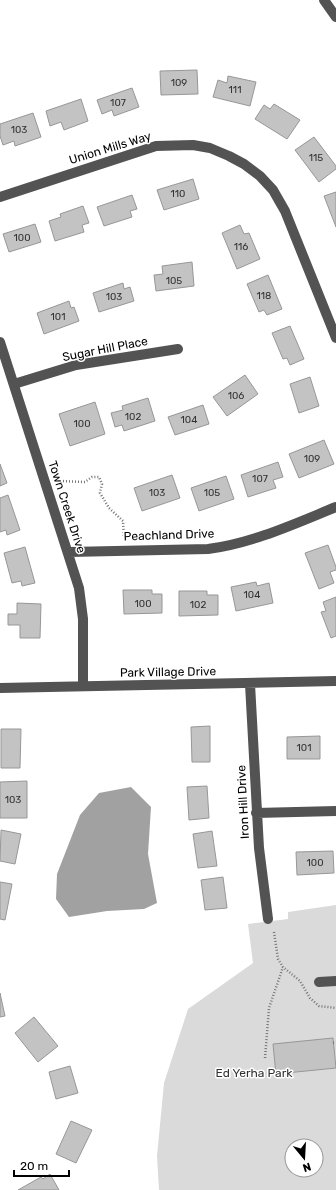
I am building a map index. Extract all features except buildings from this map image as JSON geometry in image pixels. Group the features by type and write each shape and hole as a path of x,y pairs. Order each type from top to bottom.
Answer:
{"street":[{"path":"324,0 336,17"},
{"name":"Union Mills Way","path":"0,197 156,146 193,145 210,148 244,164 260,176 273,190 285,211 336,338"},
{"name":"Town Creek Drive","path":"0,342 45,484 69,552 79,588 83,619 83,686"},
{"name":"Sugar Hill Place","path":"14,384 76,365 178,349"},
{"name":"Peachland Drive","path":"69,552 125,549 208,549 228,546 268,535 336,507"},
{"name":"Park Village Drive","path":"0,688 250,684 336,681"},
{"name":"Iron Hill Drive","path":"250,684 256,813 268,919"},
{"path":"256,813 336,811"},
{"path":"319,982 336,981"}],"path":[{"path":"45,484 56,481 85,482 92,477 99,477 102,484 100,492 109,508 123,521 125,549"},
{"path":"268,919 273,925 278,959 283,967 300,981 310,998 319,1006 336,1008"},
{"path":"265,1058 269,1008 283,967"}],"green space":[{"name":"Ed Yerha Park","path":"336,905 336,1190 159,1190 157,1156 164,1083 188,1009 253,963 248,924 288,919 288,912"}],"shaded area":[{"path":"131,787 151,807 148,854 157,903 144,909 107,911 69,917 56,899 57,874 80,815 99,793"}]}
